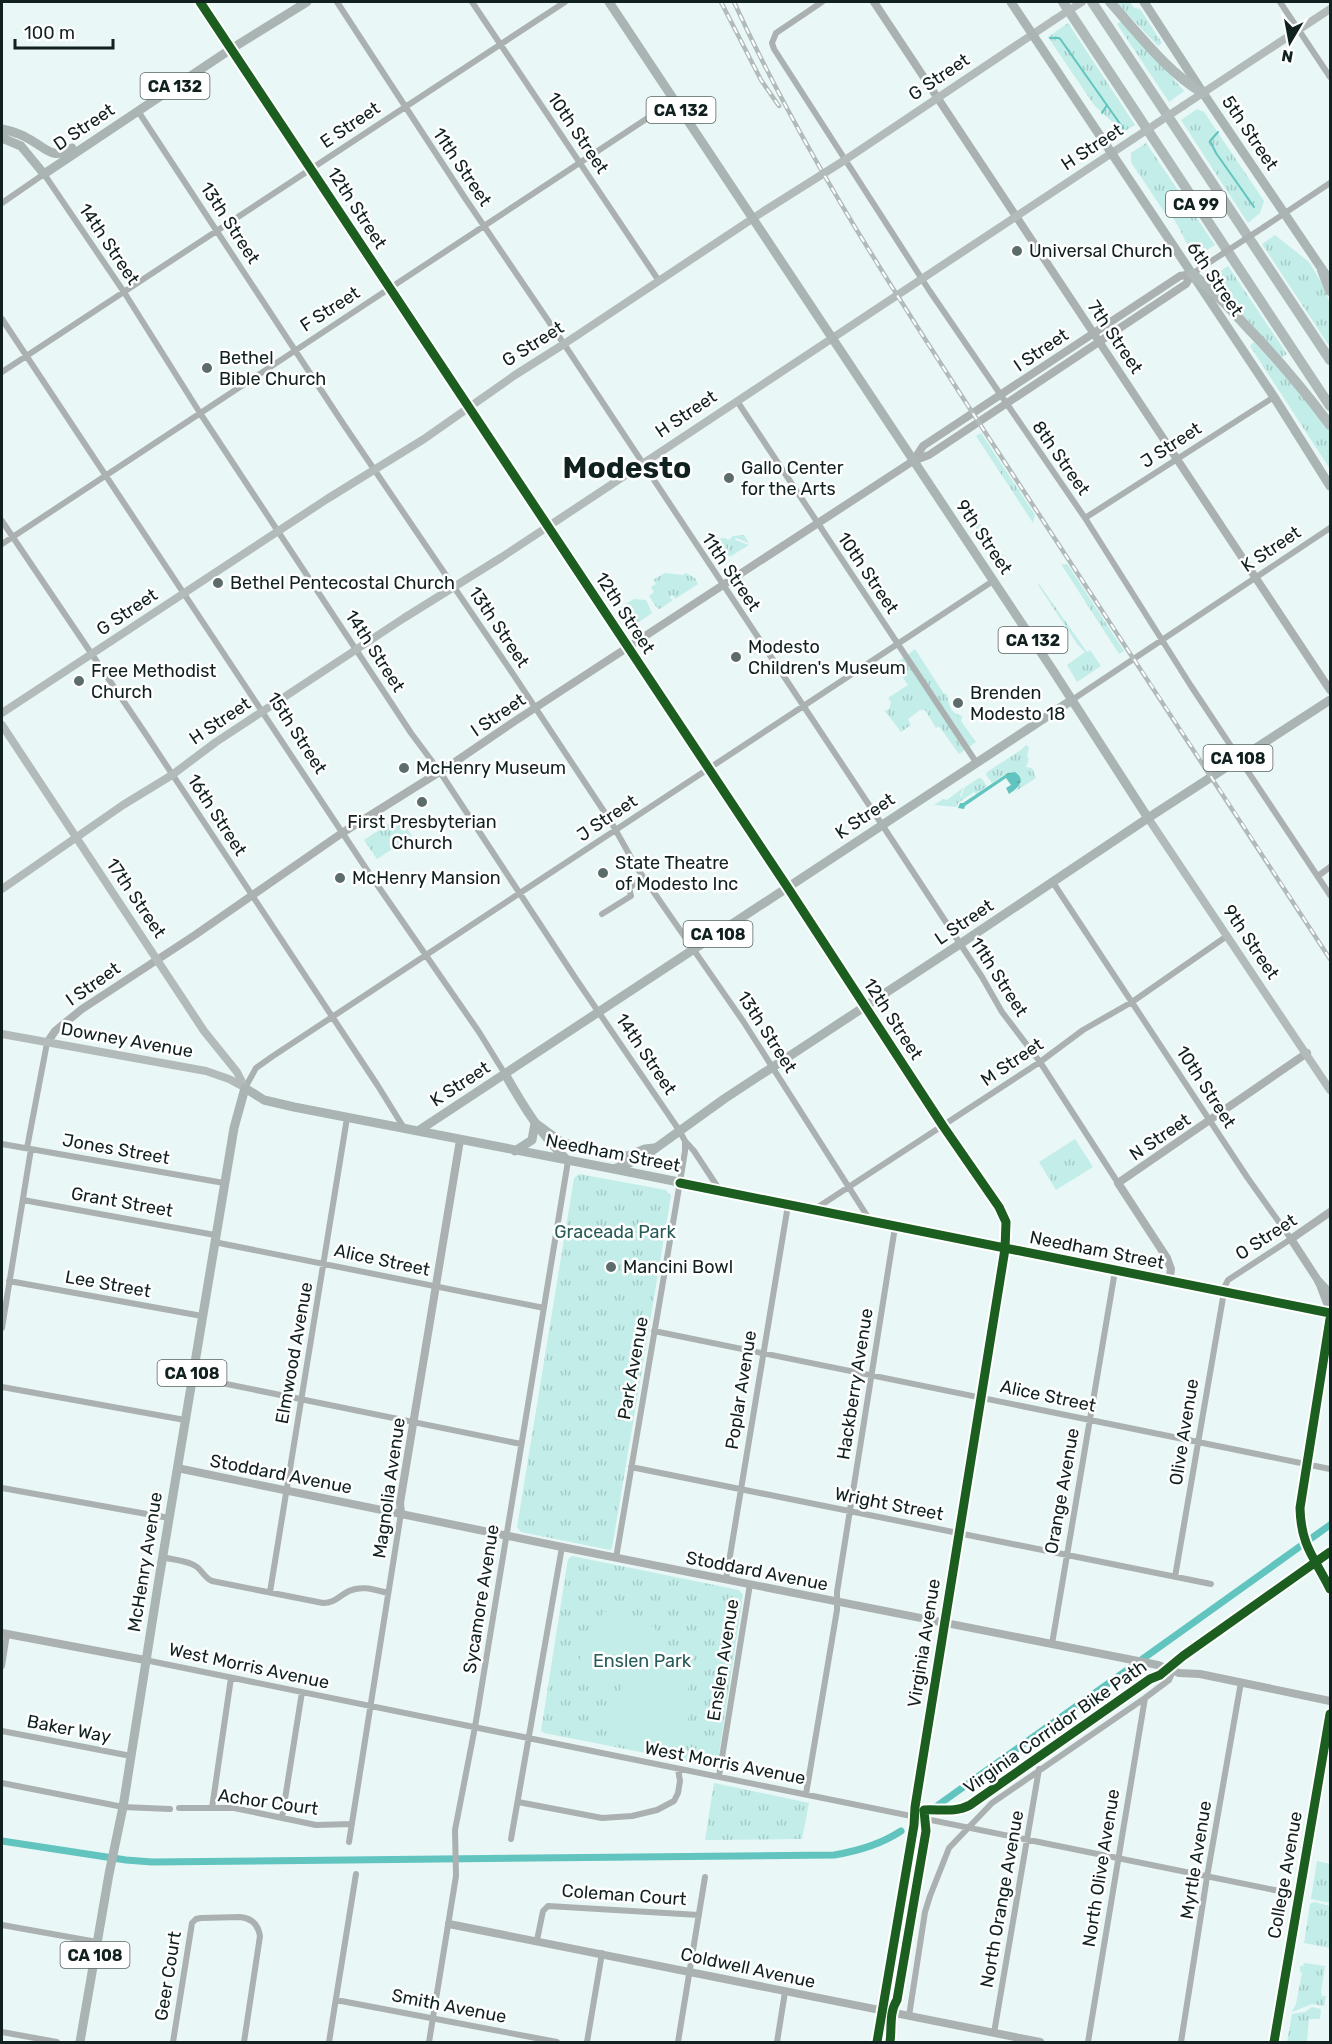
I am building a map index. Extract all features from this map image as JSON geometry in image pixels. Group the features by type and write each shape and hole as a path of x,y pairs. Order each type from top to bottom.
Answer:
{"highway":[{"name":"CA 99","path":"1063,2 1330,406"},
{"name":"CA 99","path":"1092,2 1330,360"},
{"path":"1110,2 1174,72 1186,83 1203,93"},
{"path":"1323,270 1330,291"},
{"path":"1192,274 1224,302 1275,357 1330,425"}],"main road":[{"name":"D Street","path":"44,174 231,49 307,2"},
{"name":"9th Street","path":"609,2 834,337 1148,818 1330,1090"},
{"name":"6th Street","path":"1011,2 1274,397 1330,486"},
{"name":"G Street","path":"2,714 278,531 424,439 515,375 1083,2"},
{"name":"5th Street","path":"1144,2 1330,282"},
{"name":"H Street","path":"2,889 123,805 172,775 216,742 454,588 1330,9"},
{"path":"2,129 26,137 50,153 57,154 67,152 93,134 105,134"},
{"path":"2,138 21,146 44,174"},
{"name":"K Street","path":"418,1131 1072,700"},
{"name":"L Street","path":"614,1169 642,1158 679,1130 1052,881 1330,700"},
{"name":"17th Street","path":"2,725 158,958 204,1031 237,1072 245,1088"},
{"name":"Downey Avenue","path":"2,1034 206,1071 229,1079 245,1088"},
{"name":"15th Street","path":"505,1074 535,1123 549,1142 568,1161"},
{"name":"Needham Street","path":"245,1088 264,1100 348,1118 614,1169 1223,1293 1330,1312"},
{"name":"McHenry Avenue","path":"80,2043 110,1867 123,1807 224,1183 236,1118 245,1088"},
{"path":"515,1151 532,1140 535,1123 561,1142 614,1155 628,1156 645,1149 655,1148"},
{"path":"1319,1282 1330,1294"}],"street":[{"name":"12th Street","path":"200,2 470,406 1003,1214 1007,1230 1005,1249"},
{"name":"11th Street","path":"337,2 404,107 882,824 982,977 1002,1012 1040,1062 1167,1258 1171,1269 1169,1282"},
{"name":"10th Street","path":"472,2 659,281"},
{"name":"E Street","path":"2,372 565,2"},
{"name":"8th Street","path":"822,2 780,30 772,43 774,49 922,279 1005,404 1085,518 1330,895"},
{"name":"7th Street","path":"874,2 1330,690"},
{"path":"1280,2 1330,77"},
{"name":"F Street","path":"2,544 675,100"},
{"name":"13th Street","path":"138,111 344,425 535,708 615,830 637,868 773,1068 872,1222"},
{"name":"D Street","path":"2,203 44,174"},
{"name":"14th Street","path":"44,174 124,292 200,413 411,733 440,772 720,1191"},
{"name":"I Street","path":"913,461 923,447 1094,333 1180,276 1192,274 1330,183"},
{"name":"I Street","path":"47,1042 55,1031 82,1009 342,833 440,772 818,522 913,461 928,455 1186,284 1192,274"},
{"name":"15th Street","path":"2,319 342,833 480,1032 505,1074"},
{"name":"J Street","path":"1085,518 1274,397"},
{"name":"10th Street","path":"737,400 976,762"},
{"name":"16th Street","path":"2,521 93,655 404,1128"},
{"name":"K Street","path":"1072,700 1330,528"},
{"name":"J Street","path":"245,1088 256,1068 993,580"},
{"path":"1318,876 1330,867"},
{"name":"10th Street","path":"1052,881 1319,1282 1330,1312"},
{"path":"602,914 631,896 629,888 637,882"},
{"name":"M Street","path":"814,1210 1040,1062 1083,1030 1132,1002 1227,936"},
{"path":"2,1328 47,1042"},
{"name":"N Street","path":"1118,1183 1307,1053"},
{"name":"Elmwood Avenue","path":"270,1592 348,1118"},
{"name":"Magnolia Avenue","path":"349,1842 372,1706 401,1513 400,1503 460,1140"},
{"path":"680,1183 685,1141"},
{"name":"Jones Street","path":"2,1144 224,1183"},
{"name":"Sycamore Avenue","path":"429,2043 457,1865 455,1830 475,1727 568,1161"},
{"name":"Park Avenue","path":"616,1558 680,1183"},
{"name":"Grant Street","path":"23,1200 215,1238"},
{"name":"Poplar Avenue","path":"726,1580 788,1205"},
{"name":"O Street","path":"1223,1293 1228,1280 1330,1212"},
{"name":"Hackberry Avenue","path":"806,1794 895,1227"},
{"name":"Alice Street","path":"215,1238 436,1287 544,1308"},
{"name":"Virginia Avenue","path":"877,2043 1005,1249"},
{"name":"Orange Avenue","path":"1052,1644 1114,1271"},
{"name":"Lee Street","path":"9,1281 202,1316"},
{"name":"Olive Avenue","path":"1175,1577 1223,1293"},
{"path":"1330,1319 1300,1508 1308,1550 1330,1589"},
{"name":"Alice Street","path":"654,1331 1330,1469"},
{"path":"192,1377 521,1444"},
{"path":"2,1387 185,1420"},
{"name":"Wright Street","path":"631,1467 1211,1584"},
{"name":"Stoddard Avenue","path":"177,1468 1330,1701"},
{"path":"2,1488 169,1518"},
{"path":"511,1839 562,1547"},
{"path":"162,1557 191,1564 212,1581 323,1603 335,1601 348,1592 361,1588 388,1593"},
{"name":"Enslen Avenue","path":"719,1776 750,1584"},
{"path":"2,1666 4,1634 145,1660"},
{"name":"West Morris Avenue","path":"145,1660 1299,1895"},
{"path":"909,2016 923,1925 930,1896 950,1848 992,1803 1145,1698 1169,1680 1173,1671"},
{"path":"212,1808 231,1678"},
{"name":"Myrtle Avenue","path":"1181,2043 1241,1682"},
{"path":"282,1818 302,1692"},
{"name":"North Olive Avenue","path":"1088,2043 1145,1698"},
{"name":"College Avenue","path":"1274,2043 1330,1714"},
{"name":"Baker Way","path":"2,1731 131,1756"},
{"path":"1322,1764 1330,1746"},
{"path":"518,1802 602,1818 632,1816 657,1810 674,1801 680,1780 678,1769"},
{"name":"North Orange Avenue","path":"994,2033 1039,1769"},
{"path":"2,1784 123,1807 170,1809"},
{"name":"Achor Court","path":"179,1809 234,1808 316,1825 352,1824"},
{"path":"329,2043 356,1874"},
{"path":"678,2043 705,1877"},
{"name":"Coleman Court","path":"537,1940 543,1911 548,1906 699,1915"},
{"name":"Geer Court","path":"172,2043 192,1923 201,1918 240,1917 255,1923 260,1936 244,2043"},
{"path":"2,1924 97,1942"},
{"name":"Coldwell Avenue","path":"449,1924 603,1953 1040,2043"},
{"path":"587,2043 603,1953"},
{"path":"777,2043 785,1992"},
{"name":"Smith Avenue","path":"336,2000 557,2043"},
{"path":"2,2032 57,2043"}],"green space":[{"path":"1116,2 1130,2 1134,8 1140,9 1162,43 1158,46"},
{"path":"1123,20 1184,91 1169,102 1117,24"},
{"path":"1068,23 1135,125 1123,132 1094,105 1048,37"},
{"path":"1197,109 1204,112 1264,201 1260,213 1248,223 1181,120"},
{"path":"1146,143 1215,245 1199,255 1193,254 1173,218 1167,216 1131,162 1131,153"},
{"path":"1275,235 1309,262 1321,282 1330,303 1330,347 1262,244"},
{"path":"1228,266 1287,354 1281,358 1211,279"},
{"path":"1254,342 1310,404 1330,430 1330,469 1250,346"},
{"path":"981,433 1035,515 1033,523 976,436"},
{"path":"960,505 971,510 998,551 1004,556 998,560"},
{"path":"744,535 749,543 736,538 735,540 749,545 731,556 728,556 729,543 726,555 722,554 713,539 729,540 733,536"},
{"path":"1061,564 1068,565 1124,651 1119,654"},
{"path":"665,573 683,575 686,573 695,578 698,584 675,599 671,595 670,598 673,600 660,609 649,596 654,592 651,587 656,584 653,580"},
{"path":"1039,584 1087,652 1090,650 1101,666 1077,682 1067,665 1085,652 1078,645"},
{"path":"634,599 646,600 652,613 630,628 618,609"},
{"path":"915,649 944,694 946,693 952,710 962,716 961,721 976,742 959,754 939,726 936,728 925,710 920,710 908,719 911,725 901,732 885,711 889,709 891,702 888,698 908,685 894,665"},
{"path":"1027,744 1029,759 1026,767 1032,768 1036,778 1016,791 1021,781 1016,773 1008,773 992,783 986,775 987,772"},
{"path":"979,778 987,786 958,803 957,807 934,805 943,799 947,800 964,787 961,797 965,787"},
{"path":"399,817 412,836 377,859 364,840"},
{"path":"1075,1139 1093,1167 1056,1190 1039,1162"},
{"name":"Graceada Park","path":"579,1174 666,1190 671,1196 610,1550 521,1532 517,1527 574,1178"},
{"name":"Enslen Park","path":"572,1556 739,1590 743,1595 717,1767 541,1731 568,1559"},
{"path":"610,1610 655,1628 661,1646 652,1664 688,1663 688,1738 685,1741 614,1736 615,1709 625,1683 598,1680 588,1673 579,1661 603,1613"},
{"path":"714,1783 809,1803 802,1839 705,1840"},
{"path":"1317,1861 1330,1864 1330,1903 1311,1899"},
{"path":"1314,1902 1330,1906 1330,1948 1304,1943 1310,1904"},
{"path":"1304,1963 1325,1966 1321,1992 1322,1996 1326,1996 1324,2006 1312,2004 1292,2012 1296,2004 1302,1973 1300,1966"},
{"path":"1312,2007 1321,2009 1320,2019 1309,2019 1307,2042 1287,2042 1292,2014 1305,2012"}],"water":[{"path":"1015,772 1021,781 1018,787 1009,794 1006,788 1011,785 1006,778 965,806 964,809 958,808 960,803 1008,773"}],"waterway":[{"path":"1050,38 1061,40 1123,128"},
{"path":"1102,113 1107,105"},
{"path":"1218,132 1210,141 1254,207"},
{"path":"934,1808 1330,1525"},
{"path":"2,1841 152,1862 834,1855 869,1847 901,1831"}],"railway":[{"path":"721,2 761,80 779,106"},
{"path":"734,2 820,168 884,275 1330,959"}],"cycle path":[{"path":"200,2 788,888 943,1126 999,1207 1006,1222 1005,1249 915,1807 914,1825 877,2042"},
{"path":"680,1183 1330,1313"},
{"path":"1330,1319 1300,1508 1306,1543 1330,1589"},
{"name":"Virginia Corridor Bike Path","path":"890,2042 892,2015 897,2000 926,1831 924,1810 953,1810 970,1805 1150,1679 1160,1675 1183,1656 1330,1552"},
{"path":"1274,2042 1330,1714"}],"place":[{"name":"Universal Church","path":"1017,251"},
{"name":"Bethel Bible Church","path":"207,368"},
{"name":"Gallo Center for the Arts","path":"729,478"},
{"name":"Bethel Pentecostal Church","path":"218,583"},
{"name":"Modesto Children's Museum","path":"736,657"},
{"name":"Free Methodist Church","path":"79,681"},
{"name":"Brenden Modesto 18","path":"958,703"},
{"name":"McHenry Museum","path":"404,768"},
{"name":"First Presbyterian Church","path":"422,802"},
{"name":"State Theatre of Modesto Inc","path":"603,873"},
{"name":"McHenry Mansion","path":"340,878"},
{"name":"Mancini Bowl","path":"611,1267"}],"district":[{"name":"Modesto","path":"627,468"}]}
